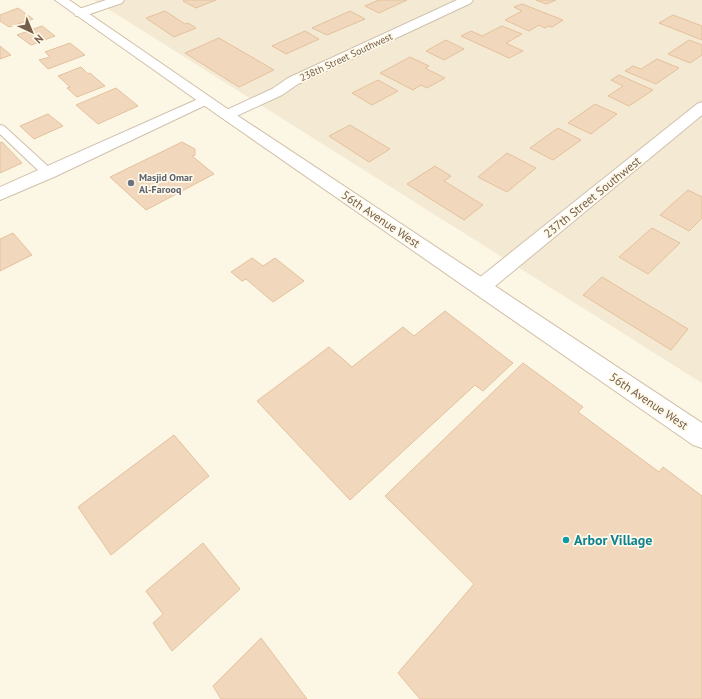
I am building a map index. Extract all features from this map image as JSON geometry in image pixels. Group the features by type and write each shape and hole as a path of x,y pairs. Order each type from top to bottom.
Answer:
{"street":[{"name":"56th Avenue West","path":"61,0 227,115 702,437"},
{"path":"80,13 118,0"},
{"name":"238th Street Southwest","path":"227,115 278,92 293,81 467,0"},
{"path":"0,194 205,100"},
{"name":"237th Street Southwest","path":"481,287 702,107"}],"lane":[{"path":"2,132 48,173"}],"shaded area":[{"path":"94,0 702,0 702,383"}],"building":[{"path":"216,0 196,8 183,1"},
{"path":"379,0 407,0 379,13 365,6"},
{"path":"536,0 556,0 546,4"},
{"path":"522,4 563,20 552,27 548,26 545,28 539,25 529,31 505,20 522,11 514,7"},
{"path":"18,8 33,19 9,27 0,21 0,15"},
{"path":"165,11 185,24 188,23 196,28 174,37 146,18"},
{"path":"350,11 365,19 327,35 312,28"},
{"path":"673,15 702,26 702,40 659,23"},
{"path":"42,26 55,36 31,45 17,35"},
{"path":"502,26 522,34 506,43 523,51 509,58 461,36 471,31 482,36"},
{"path":"305,31 319,39 286,54 272,46"},
{"path":"219,38 274,70 239,87 185,53"},
{"path":"446,40 464,49 444,60 426,51"},
{"path":"689,40 702,45 702,55 690,63 668,54"},
{"path":"70,43 85,55 48,69 39,60 50,57 45,52"},
{"path":"0,46 11,55 0,59"},
{"path":"410,57 429,66 425,68 445,78 427,88 421,85 413,90 380,73"},
{"path":"657,59 679,68 656,84 625,71 633,66 641,69"},
{"path":"81,67 105,86 77,97 67,88 70,87 58,76"},
{"path":"619,75 653,90 629,106 608,96 623,86 611,80"},
{"path":"378,80 398,91 372,105 352,93"},
{"path":"116,88 138,106 98,124 76,105"},
{"path":"595,104 617,114 591,134 568,123"},
{"path":"48,114 63,126 34,139 20,126"},
{"path":"350,125 390,149 369,162 329,136"},
{"path":"558,128 581,140 553,160 530,148"},
{"path":"2,142 22,163 0,173 0,143"},
{"path":"182,142 195,149 195,155 192,156 214,174 146,210 110,177"},
{"path":"507,153 536,168 507,192 478,177"},
{"path":"435,166 451,176 444,181 483,205 464,220 407,184"},
{"path":"688,190 702,197 702,218 689,231 660,215"},
{"path":"652,228 680,243 648,274 619,257"},
{"path":"13,233 32,255 0,271 0,239"},
{"path":"252,258 263,266 275,258 304,281 273,302 246,279 242,281 231,272"},
{"path":"602,277 688,329 671,350 583,295"},
{"path":"445,311 513,363 483,391 475,385 350,500 257,401 329,347 352,367 403,327 414,336"},
{"name":"Arbor Village","path":"523,363 583,407 578,412 659,472 663,467 702,496 702,699 420,699 398,673 474,584 385,496"},
{"path":"174,435 209,476 111,555 78,507"},
{"path":"203,543 240,589 172,651 153,623 163,614 146,591"},
{"path":"261,638 307,699 221,699 213,686"}],"place":[{"name":"Masjid Omar Al-Farooq","path":"131,183"},
{"name":"Arbor Village","path":"566,540"}]}
